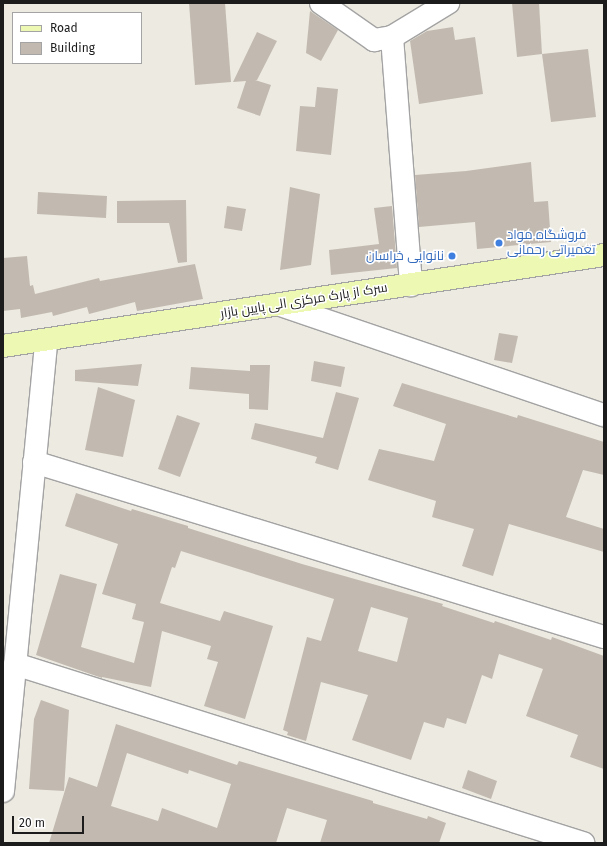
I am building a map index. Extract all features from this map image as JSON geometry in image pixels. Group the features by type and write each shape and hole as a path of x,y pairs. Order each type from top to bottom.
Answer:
{"main road":[{"name":"سرک از پارک مرکزی الی پایین بازار","path":"3,346 46,341 604,255"}],"street":[{"path":"321,3 374,40 392,37 448,3"},
{"path":"392,37 411,285"},
{"path":"280,305 604,416"},
{"path":"3,790 46,341"},
{"path":"34,462 604,637"},
{"path":"15,664 583,843"}],"building":[{"path":"189,3 225,3 231,82 195,85"},
{"path":"512,3 539,3 542,54 517,57"},
{"path":"310,11 338,30 321,61 306,53"},
{"path":"453,27 455,40 475,37 483,94 419,104 410,41 427,31"},
{"path":"257,32 277,41 257,80 255,80 271,85 260,116 237,108 246,81 233,82"},
{"path":"588,49 596,117 551,122 542,54"},
{"path":"317,87 338,89 331,155 296,151 300,106 315,107"},
{"path":"531,162 534,202 548,201 551,242 477,249 475,222 419,227 415,175 466,171"},
{"path":"290,187 320,194 311,265 280,270"},
{"path":"38,192 107,196 106,218 37,214"},
{"path":"186,200 187,262 178,263 169,223 117,223 117,201"},
{"path":"227,206 246,209 242,231 224,228"},
{"path":"392,206 397,268 331,275 329,250 379,244 374,208"},
{"path":"27,256 30,286 33,285 35,294 99,278 100,281 195,264 203,299 137,311 135,302 89,314 87,307 53,316 52,312 21,318 20,309 3,311 3,258"},
{"path":"499,333 518,336 512,363 494,360"},
{"path":"314,361 345,367 341,387 311,381"},
{"path":"142,364 138,386 75,381 75,370"},
{"path":"250,365 270,365 268,410 249,409 249,394 189,389 191,367 250,371"},
{"path":"402,383 517,418 518,415 604,442 604,475 583,470 566,517 604,529 604,552 509,524 493,576 462,566 474,529 432,517 436,501 368,480 379,449 434,461 446,424 393,406"},
{"path":"98,387 135,400 123,457 85,450"},
{"path":"336,392 359,398 338,470 315,463 317,457 251,439 255,423 323,438"},
{"path":"177,415 200,423 180,477 158,469"},
{"path":"76,493 131,511 132,509 188,526 188,528 302,564 443,604 442,606 494,623 495,621 551,640 552,637 604,656 604,769 570,757 578,735 526,716 543,669 499,654 492,679 482,675 466,724 447,718 444,728 424,722 411,760 352,740 368,695 321,682 306,741 287,735 288,732 283,730 307,637 321,641 334,599 181,551 175,568 172,567 160,603 220,621 224,611 273,626 245,719 204,706 218,662 207,659 211,646 162,631 151,687 102,678 36,655 60,574 97,584 81,647 134,663 144,622 132,619 136,604 102,594 118,544 65,526","holes":["371,607 408,618 397,662 358,651"]},
{"path":"41,700 69,710 64,791 29,789 34,719"},
{"path":"116,724 237,765 239,761 373,801 373,803 427,819 428,816 446,823 439,843 320,843 327,820 287,808 276,843 49,843 69,777 97,787","holes":["127,753 188,774 189,770 231,784 217,828 162,808 158,821 111,806"]},
{"path":"468,770 497,781 491,799 462,788"}],"place":[{"name":"فروشگاه مواد تعمیراتی رحمانی","path":"499,243"},
{"name":"نانوایی خراسان","path":"452,256"}]}
